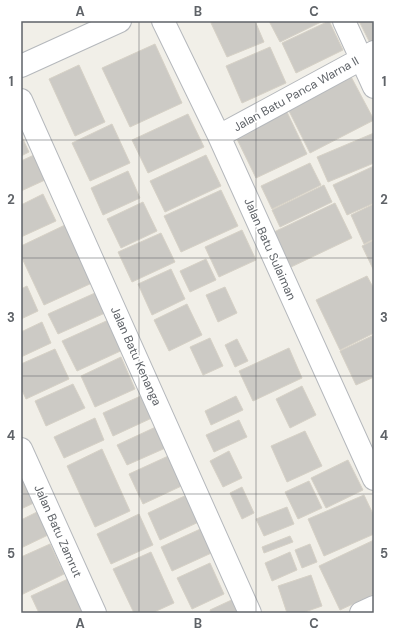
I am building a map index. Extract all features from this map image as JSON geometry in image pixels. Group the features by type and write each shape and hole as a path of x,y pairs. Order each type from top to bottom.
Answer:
{"street":[{"path":"21,66 120,21"},
{"name":"Jalan Batu Sulaiman","path":"163,21 219,136 374,479"},
{"path":"344,21 367,55 374,87"},
{"name":"Jalan Batu Panca Warna II","path":"219,136 367,55"},
{"name":"Jalan Batu Kenanga","path":"21,100 250,613"},
{"name":"Jalan Batu Zamrut","path":"21,449 95,613"},
{"path":"361,613 374,607"}],"building":[{"path":"215,21 255,21 264,42 227,57 211,23"},
{"path":"269,21 323,21 280,42"},
{"path":"329,21 343,50 296,73 282,43"},
{"path":"359,21 374,21 374,43 371,45"},
{"path":"155,44 182,103 130,127 102,68"},
{"path":"270,47 286,83 242,103 226,66"},
{"path":"79,65 105,122 75,136 49,79"},
{"path":"348,71 374,120 310,153 285,103"},
{"path":"286,110 307,154 256,178 235,135"},
{"path":"188,114 204,147 148,173 132,140"},
{"path":"112,124 130,163 90,181 72,143"},
{"path":"374,133 374,163 328,182 317,157"},
{"path":"21,135 29,152 21,156"},
{"path":"34,155 45,180 21,191 21,161"},
{"path":"206,155 221,186 165,212 150,181"},
{"path":"310,163 321,185 272,209 261,186"},
{"path":"374,166 374,203 347,215 333,185"},
{"path":"128,171 140,198 103,215 91,188"},
{"path":"324,185 332,202 280,227 272,210"},
{"path":"221,190 238,226 181,252 164,216"},
{"path":"43,194 56,221 21,237 21,205"},
{"path":"143,202 157,231 121,248 107,219"},
{"path":"335,203 352,238 291,267 274,232"},
{"path":"374,204 374,239 364,244 351,215"},
{"path":"65,225 92,283 44,305 21,256 21,246"},
{"path":"242,230 256,260 219,277 205,247"},
{"path":"161,233 175,262 132,282 118,252"},
{"path":"374,240 374,271 362,246"},
{"path":"206,259 216,280 190,292 180,271"},
{"path":"171,269 185,299 152,315 138,284"},
{"path":"367,276 374,289 374,333 340,350 316,300"},
{"path":"27,286 38,311 21,319 21,289"},
{"path":"225,287 237,313 218,322 206,295"},
{"path":"95,293 105,313 58,334 48,314"},
{"path":"187,304 202,335 169,351 154,320"},
{"path":"113,318 127,348 77,371 62,341"},
{"path":"42,322 51,343 21,357 21,332"},
{"path":"374,335 374,377 356,385 340,351"},
{"path":"210,338 223,366 203,375 190,347"},
{"path":"237,339 248,361 235,367 225,345"},
{"path":"289,348 302,378 253,401 239,371"},
{"path":"55,349 69,379 26,399 21,388 21,364"},
{"path":"121,357 135,389 95,407 81,376"},
{"path":"73,384 85,408 46,426 35,401"},
{"path":"302,386 316,415 290,428 276,399"},
{"path":"143,395 154,417 113,436 103,413"},
{"path":"236,396 243,410 211,425 205,411"},
{"path":"95,418 104,440 64,458 54,437"},
{"path":"239,420 247,437 214,452 206,435"},
{"path":"160,425 170,446 127,465 117,445"},
{"path":"305,431 322,466 287,482 271,446"},
{"path":"102,449 130,511 95,527 67,466"},
{"path":"229,451 242,478 223,487 210,461"},
{"path":"177,452 190,482 143,504 129,474"},
{"path":"348,460 363,490 326,508 311,478"},
{"path":"21,465 38,501 21,509"},
{"path":"309,481 322,508 298,519 285,492"},
{"path":"242,487 254,513 242,519 230,493"},
{"path":"191,493 203,520 160,540 148,513"},
{"path":"364,495 374,516 374,534 324,556 308,519"},
{"path":"287,507 294,524 264,536 256,519"},
{"path":"37,512 48,535 21,548 21,520"},
{"path":"139,514 153,545 111,564 97,534"},
{"path":"207,526 218,550 172,571 161,547"},
{"path":"290,536 293,542 264,553 262,547"},
{"path":"374,540 374,594 340,610 319,566"},
{"path":"50,544 64,574 21,595 21,557"},
{"path":"310,544 317,562 302,568 295,550"},
{"path":"151,552 174,603 152,613 134,613 113,569"},
{"path":"290,552 297,570 272,581 265,563"},
{"path":"210,563 224,594 192,609 177,578"},
{"path":"311,575 322,606 302,613 287,613 278,586"},
{"path":"68,579 84,613 39,613 31,596"},
{"path":"238,597 245,613 211,613 210,610"}]}
